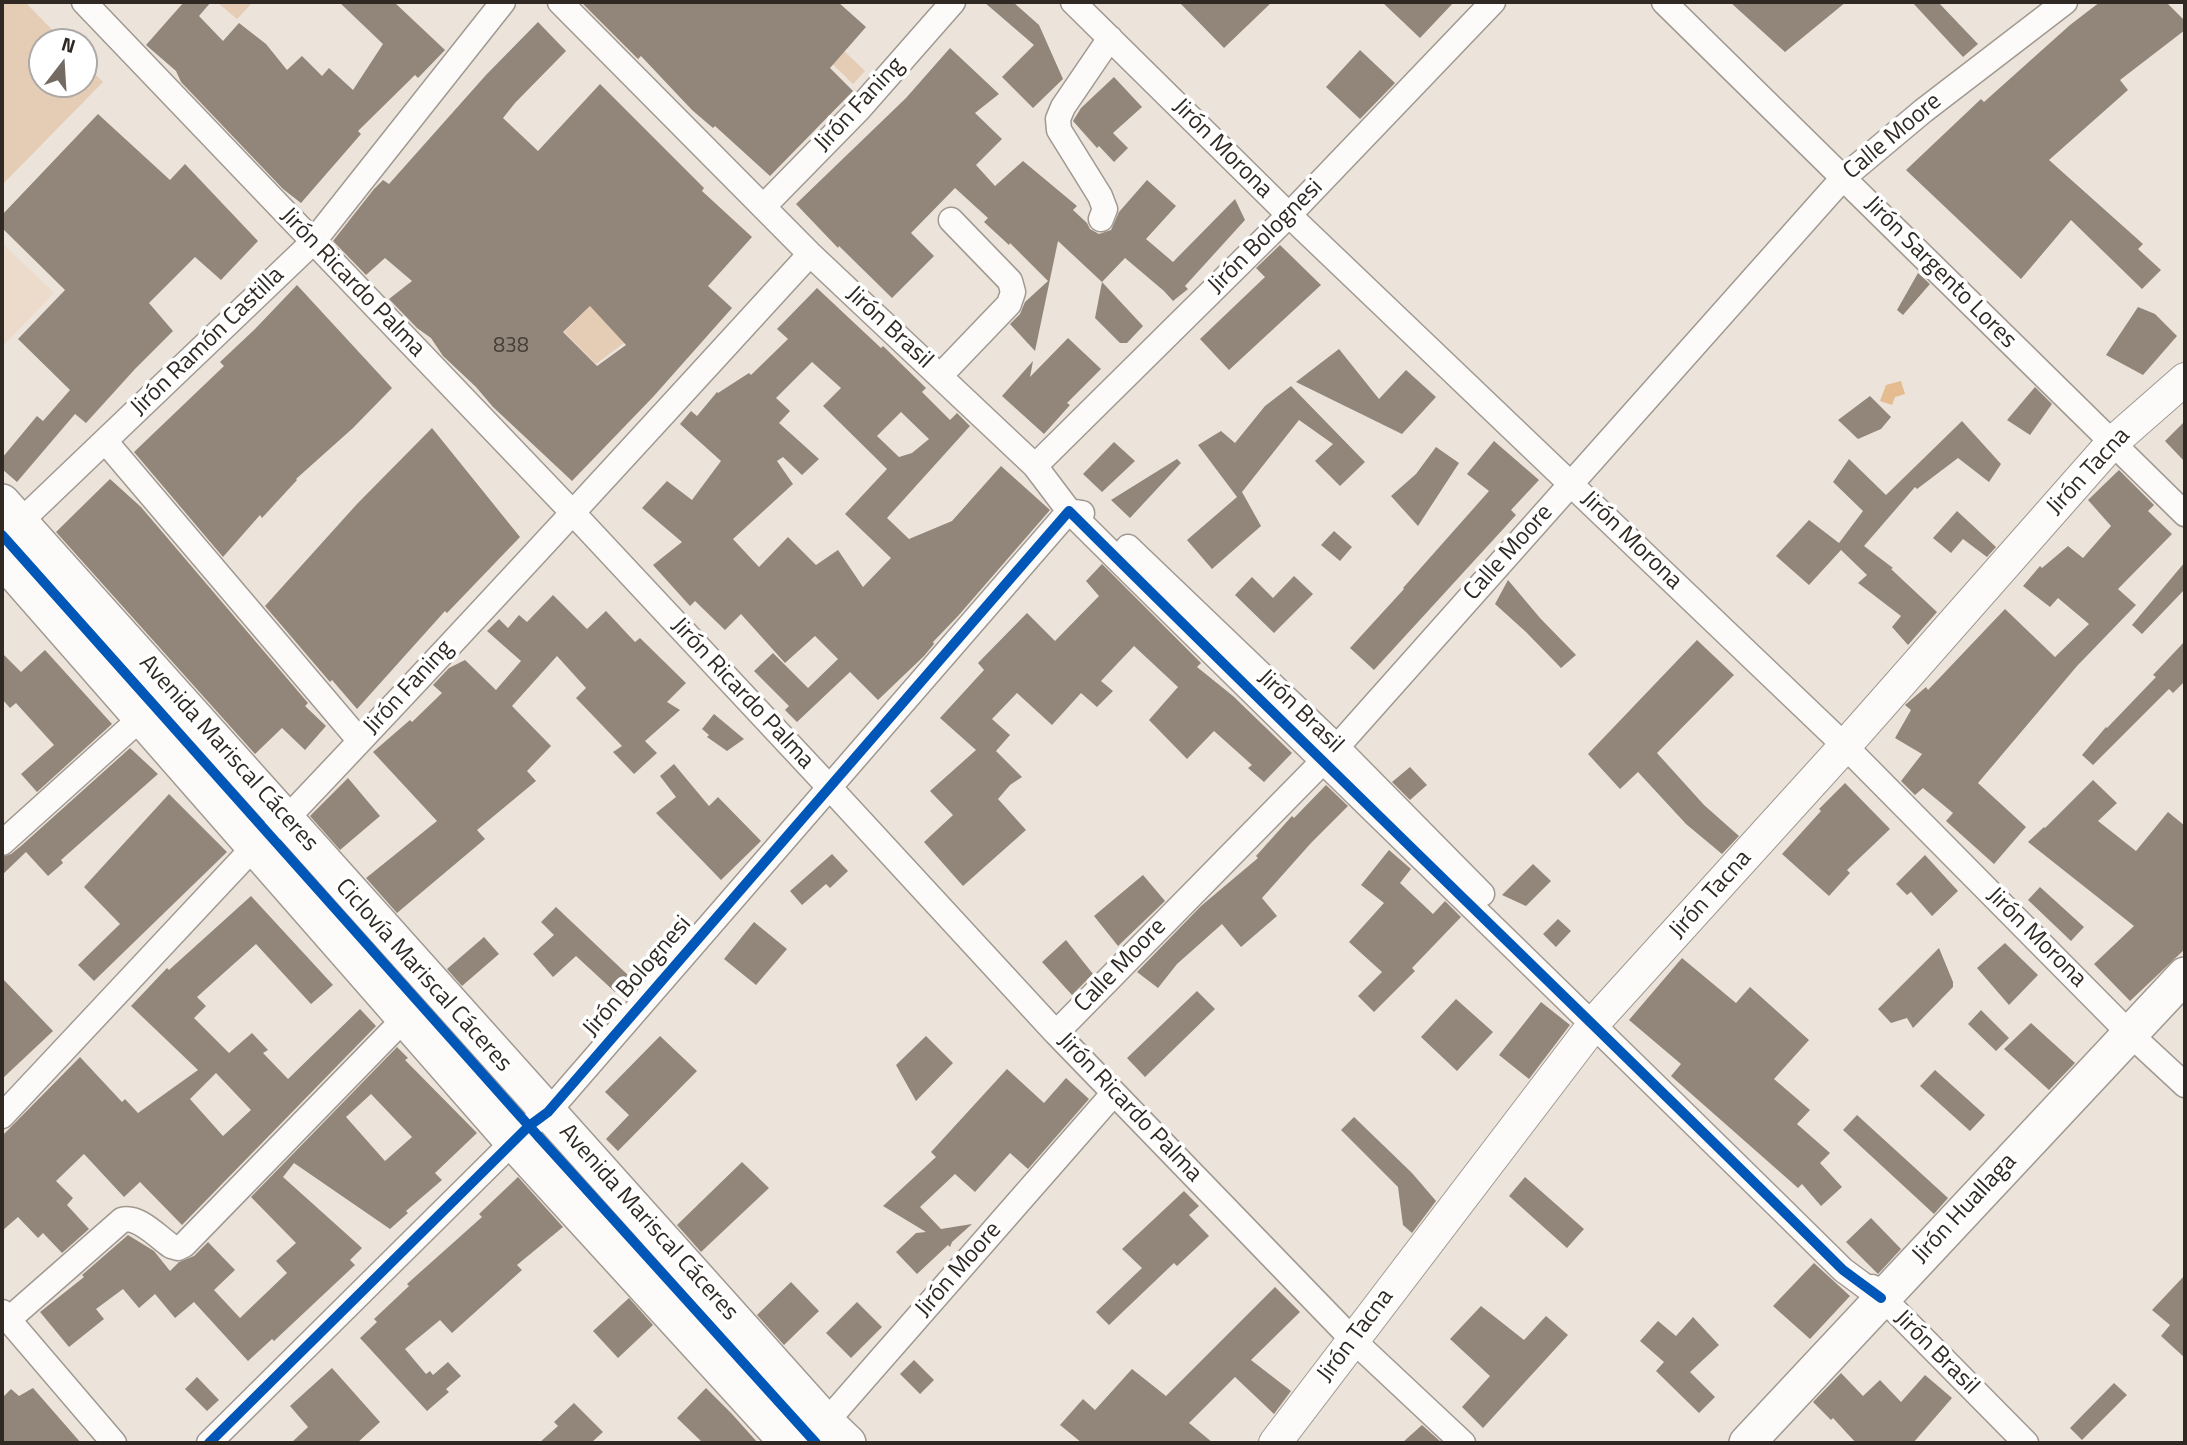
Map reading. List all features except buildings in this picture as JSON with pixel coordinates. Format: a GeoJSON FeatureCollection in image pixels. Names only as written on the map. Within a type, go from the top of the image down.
{"type":"FeatureCollection","features":[{"type":"Feature","properties":{"kind":"main road","name":"Avenida Mariscal Cáceres"},"geometry":{"type":"LineString","coordinates":[[8,520],[286,819],[548,1112],[825,1436]]}},
{"type":"Feature","properties":{"kind":"main road","name":"Avenida Mariscal Cáceres"},"geometry":{"type":"LineString","coordinates":[[2,559],[513,1142],[788,1443]]}},
{"type":"Feature","properties":{"kind":"main road","name":"Jirón Huallaga"},"geometry":{"type":"LineString","coordinates":[[1747,1443],[2185,975]]}},
{"type":"Feature","properties":{"kind":"street","name":"Jirón Ricardo Palma"},"geometry":{"type":"LineString","coordinates":[[83,2],[573,513],[1114,1093],[1353,1340],[1463,1443]]}},
{"type":"Feature","properties":{"kind":"street","name":"Jirón Ramón Castilla"},"geometry":{"type":"LineString","coordinates":[[8,520],[104,441],[313,242],[503,2]]}},
{"type":"Feature","properties":{"kind":"street","name":"Jirón Brasil"},"geometry":{"type":"LineString","coordinates":[[560,2],[810,254],[1035,466],[1069,512],[1329,754],[1598,1019],[1843,1270],[1881,1298],[2026,1443]]}},
{"type":"Feature","properties":{"kind":"street","name":"Jirón Faning"},"geometry":{"type":"LineString","coordinates":[[764,206],[859,110],[953,2]]}},
{"type":"Feature","properties":{"kind":"street","name":"Jirón Morona"},"geometry":{"type":"LineString","coordinates":[[1073,2],[1289,215],[1845,746],[2130,1034],[2185,1085]]}},
{"type":"Feature","properties":{"kind":"street","name":"Jirón Bolognesi"},"geometry":{"type":"LineString","coordinates":[[1035,466],[1289,215],[1493,2]]}},
{"type":"Feature","properties":{"kind":"street","name":"Jirón Sargento Lores"},"geometry":{"type":"LineString","coordinates":[[1664,2],[2185,514]]}},
{"type":"Feature","properties":{"kind":"street","name":"Calle Moore"},"geometry":{"type":"LineString","coordinates":[[1056,1032],[1329,754],[1843,178],[1923,111],[2065,2]]}},
{"type":"Feature","properties":{"kind":"street"},"geometry":{"type":"LineString","coordinates":[[1101,219],[1105,209],[1100,197],[1059,130],[1059,119],[1069,97],[1110,38]]}},
{"type":"Feature","properties":{"kind":"street"},"geometry":{"type":"LineString","coordinates":[[940,376],[1009,304],[1013,292],[1010,281],[951,220]]}},
{"type":"Feature","properties":{"kind":"street","name":"Jirón Faning"},"geometry":{"type":"LineString","coordinates":[[2,1116],[254,847],[286,819],[360,741],[810,254]]}},
{"type":"Feature","properties":{"kind":"street","name":"Jirón Tacna"},"geometry":{"type":"LineString","coordinates":[[1275,1443],[1598,1019],[1845,746],[2112,443],[2185,379]]}},
{"type":"Feature","properties":{"kind":"street"},"geometry":{"type":"LineString","coordinates":[[104,441],[360,741]]}},
{"type":"Feature","properties":{"kind":"street","name":"Jirón Bolognesi"},"geometry":{"type":"LineString","coordinates":[[209,1443],[529,1126],[548,1112],[1069,512]]}},
{"type":"Feature","properties":{"kind":"street"},"geometry":{"type":"LineString","coordinates":[[2,843],[141,718]]}},
{"type":"Feature","properties":{"kind":"street"},"geometry":{"type":"LineString","coordinates":[[114,1443],[5,1316],[122,1220],[128,1218],[137,1221],[171,1246],[178,1248],[184,1245],[405,1018]]}},
{"type":"Feature","properties":{"kind":"street","name":"Jirón Moore"},"geometry":{"type":"LineString","coordinates":[[825,1436],[1114,1093]]}},
{"type":"Feature","properties":{"kind":"shaded area"},"geometry":{"type":"Polygon","coordinates":[[[2,2],[25,2],[50,28],[28,28],[28,98],[87,98],[2,185],[2,2]]]}},
{"type":"Feature","properties":{"kind":"shaded area"},"geometry":{"type":"Polygon","coordinates":[[[217,2],[253,2],[237,19],[217,2]]]}},
{"type":"Feature","properties":{"kind":"shaded area"},"geometry":{"type":"Polygon","coordinates":[[[769,2],[793,2],[865,71],[853,84],[769,2]]]}},
{"type":"Feature","properties":{"kind":"shaded area"},"geometry":{"type":"Polygon","coordinates":[[[2,243],[54,293],[2,347],[2,243]]]}},
{"type":"Feature","properties":{"kind":"shaded area"},"geometry":{"type":"Polygon","coordinates":[[[605,291],[624,343],[596,364],[564,332],[605,291]]]}},
{"type":"Feature","properties":{"kind":"shaded area"},"geometry":{"type":"Polygon","coordinates":[[[1901,381],[1905,394],[1895,397],[1892,405],[1880,401],[1886,385],[1901,381]]]}},
{"type":"Feature","properties":{"kind":"cycle path"},"geometry":{"type":"LineString","coordinates":[[209,1443],[529,1126],[548,1112],[1069,511],[1843,1270],[1881,1298]]}},
{"type":"Feature","properties":{"kind":"cycle path","name":"Ciclovía Mariscal Cáceres"},"geometry":{"type":"LineString","coordinates":[[2,535],[816,1443]]}}]}
